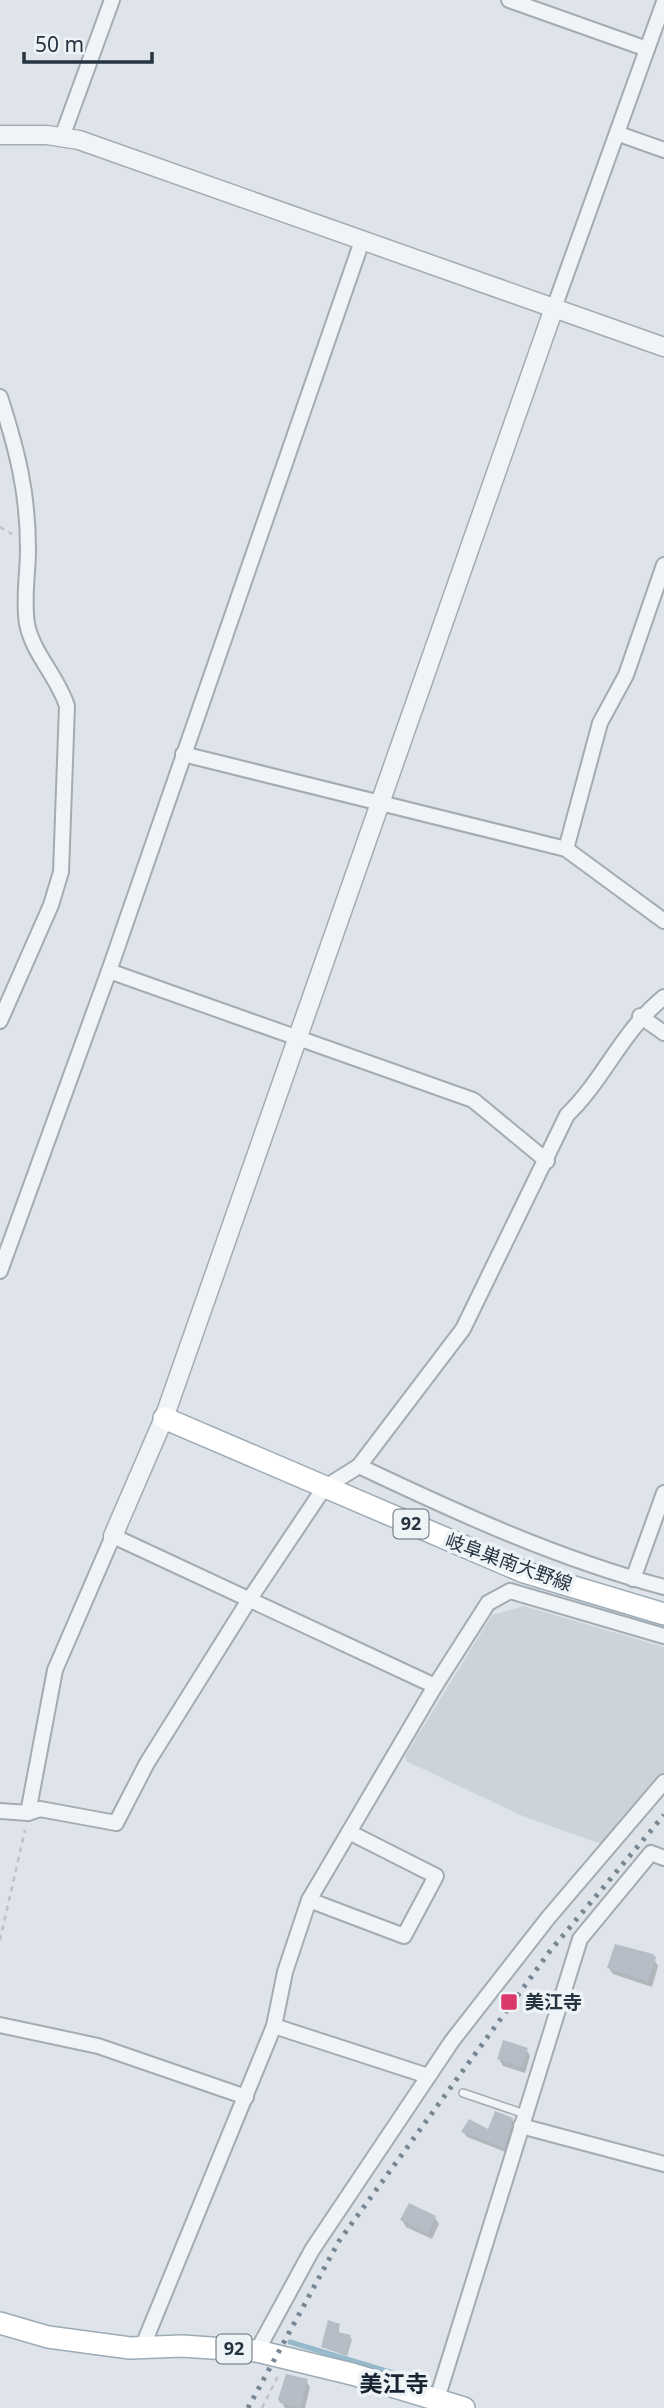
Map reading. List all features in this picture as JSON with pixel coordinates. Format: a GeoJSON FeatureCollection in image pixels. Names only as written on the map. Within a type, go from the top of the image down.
{"type":"FeatureCollection","features":[{"type":"Feature","properties":{"kind":"main road","name":"岐阜巣南大野線"},"geometry":{"type":"LineString","coordinates":[[164,1418],[524,1572],[664,1614]]}},
{"type":"Feature","properties":{"kind":"main road","name":"92"},"geometry":{"type":"LineString","coordinates":[[0,2323],[48,2337],[142,2348],[182,2346],[257,2351],[352,2374],[464,2408]]}},
{"type":"Feature","properties":{"kind":"street"},"geometry":{"type":"LineString","coordinates":[[62,137],[113,0]]}},
{"type":"Feature","properties":{"kind":"street"},"geometry":{"type":"LineString","coordinates":[[509,0],[648,49]]}},
{"type":"Feature","properties":{"kind":"street"},"geometry":{"type":"LineString","coordinates":[[28,1813],[54,1670],[164,1418],[664,2]]}},
{"type":"Feature","properties":{"kind":"street"},"geometry":{"type":"LineString","coordinates":[[619,134],[664,150]]}},
{"type":"Feature","properties":{"kind":"street"},"geometry":{"type":"LineString","coordinates":[[0,135],[62,137],[664,347]]}},
{"type":"Feature","properties":{"kind":"street"},"geometry":{"type":"LineString","coordinates":[[0,1271],[109,971],[362,240]]}},
{"type":"Feature","properties":{"kind":"street"},"geometry":{"type":"LineString","coordinates":[[0,397],[23,475],[28,551],[25,590],[28,626],[41,656],[61,688],[67,706],[61,872],[51,905],[0,1021]]}},
{"type":"Feature","properties":{"kind":"street"},"geometry":{"type":"LineString","coordinates":[[566,849],[600,723],[626,675],[664,565]]}},
{"type":"Feature","properties":{"kind":"street"},"geometry":{"type":"LineString","coordinates":[[183,754],[566,849],[664,920]]}},
{"type":"Feature","properties":{"kind":"street"},"geometry":{"type":"LineString","coordinates":[[109,971],[473,1100],[547,1161]]}},
{"type":"Feature","properties":{"kind":"street"},"geometry":{"type":"LineString","coordinates":[[0,1811],[28,1813],[40,1809],[116,1823],[146,1763],[249,1600],[324,1488],[359,1466],[463,1329],[568,1115],[588,1095],[640,1016],[664,997]]}},
{"type":"Feature","properties":{"kind":"street"},"geometry":{"type":"LineString","coordinates":[[640,1016],[664,1033]]}},
{"type":"Feature","properties":{"kind":"street"},"geometry":{"type":"LineString","coordinates":[[359,1466],[455,1511],[633,1579],[664,1587]]}},
{"type":"Feature","properties":{"kind":"street"},"geometry":{"type":"LineString","coordinates":[[633,1579],[664,1493]]}},
{"type":"Feature","properties":{"kind":"street"},"geometry":{"type":"LineString","coordinates":[[113,1536],[435,1686]]}},
{"type":"Feature","properties":{"kind":"street"},"geometry":{"type":"LineString","coordinates":[[142,2348],[274,2026],[285,1972],[309,1900],[435,1686],[488,1603],[510,1591],[664,1636]]}},
{"type":"Feature","properties":{"kind":"street"},"geometry":{"type":"LineString","coordinates":[[257,2351],[312,2250],[428,2076],[548,1918],[664,1782]]}},
{"type":"Feature","properties":{"kind":"street"},"geometry":{"type":"LineString","coordinates":[[309,1900],[404,1936],[436,1876],[349,1832]]}},
{"type":"Feature","properties":{"kind":"street"},"geometry":{"type":"LineString","coordinates":[[437,2399],[580,1939],[651,1853],[664,1858]]}},
{"type":"Feature","properties":{"kind":"street"},"geometry":{"type":"LineString","coordinates":[[0,2025],[98,2046],[246,2097]]}},
{"type":"Feature","properties":{"kind":"street"},"geometry":{"type":"LineString","coordinates":[[274,2026],[428,2076]]}},
{"type":"Feature","properties":{"kind":"street"},"geometry":{"type":"LineString","coordinates":[[523,2120],[664,2164]]}},
{"type":"Feature","properties":{"kind":"lane"},"geometry":{"type":"LineString","coordinates":[[463,2093],[523,2120]]}},
{"type":"Feature","properties":{"kind":"path"},"geometry":{"type":"LineString","coordinates":[[0,1940],[28,1813]]}},
{"type":"Feature","properties":{"kind":"path"},"geometry":{"type":"LineString","coordinates":[[262,2408],[286,2359]]}},
{"type":"Feature","properties":{"kind":"shaded area"},"geometry":{"type":"Polygon","coordinates":[[[524,1606],[664,1647],[664,1773],[601,1844],[525,1817],[406,1761],[405,1756],[492,1615],[524,1606]]]}},
{"type":"Feature","properties":{"kind":"building"},"geometry":{"type":"Polygon","coordinates":[[[615,1944],[653,1954],[656,1958],[648,1981],[607,1968],[615,1944]]]}},
{"type":"Feature","properties":{"kind":"building"},"geometry":{"type":"Polygon","coordinates":[[[503,2040],[528,2048],[522,2067],[497,2059],[503,2040]]]}},
{"type":"Feature","properties":{"kind":"building"},"geometry":{"type":"Polygon","coordinates":[[[495,2111],[513,2118],[505,2148],[461,2132],[469,2119],[488,2129],[495,2111]]]}},
{"type":"Feature","properties":{"kind":"building"},"geometry":{"type":"Polygon","coordinates":[[[409,2203],[436,2216],[428,2234],[400,2220],[409,2203]]]}},
{"type":"Feature","properties":{"kind":"building"},"geometry":{"type":"Polygon","coordinates":[[[328,2320],[340,2324],[338,2332],[351,2335],[346,2354],[321,2347],[328,2320]]]}},
{"type":"Feature","properties":{"kind":"building"},"geometry":{"type":"Polygon","coordinates":[[[286,2374],[308,2379],[300,2408],[280,2403],[278,2399],[286,2374]]]}},
{"type":"Feature","properties":{"kind":"waterway"},"geometry":{"type":"LineString","coordinates":[[290,2342],[420,2381]]}},
{"type":"Feature","properties":{"kind":"railway"},"geometry":{"type":"LineString","coordinates":[[248,2408],[339,2241],[550,1951],[664,1815]]}},
{"type":"Feature","properties":{"kind":"place","name":"美江寺"},"geometry":{"type":"Point","coordinates":[509,2002]}},
{"type":"Feature","properties":{"kind":"district","name":"美江寺"},"geometry":{"type":"Point","coordinates":[394,2384]}}]}
